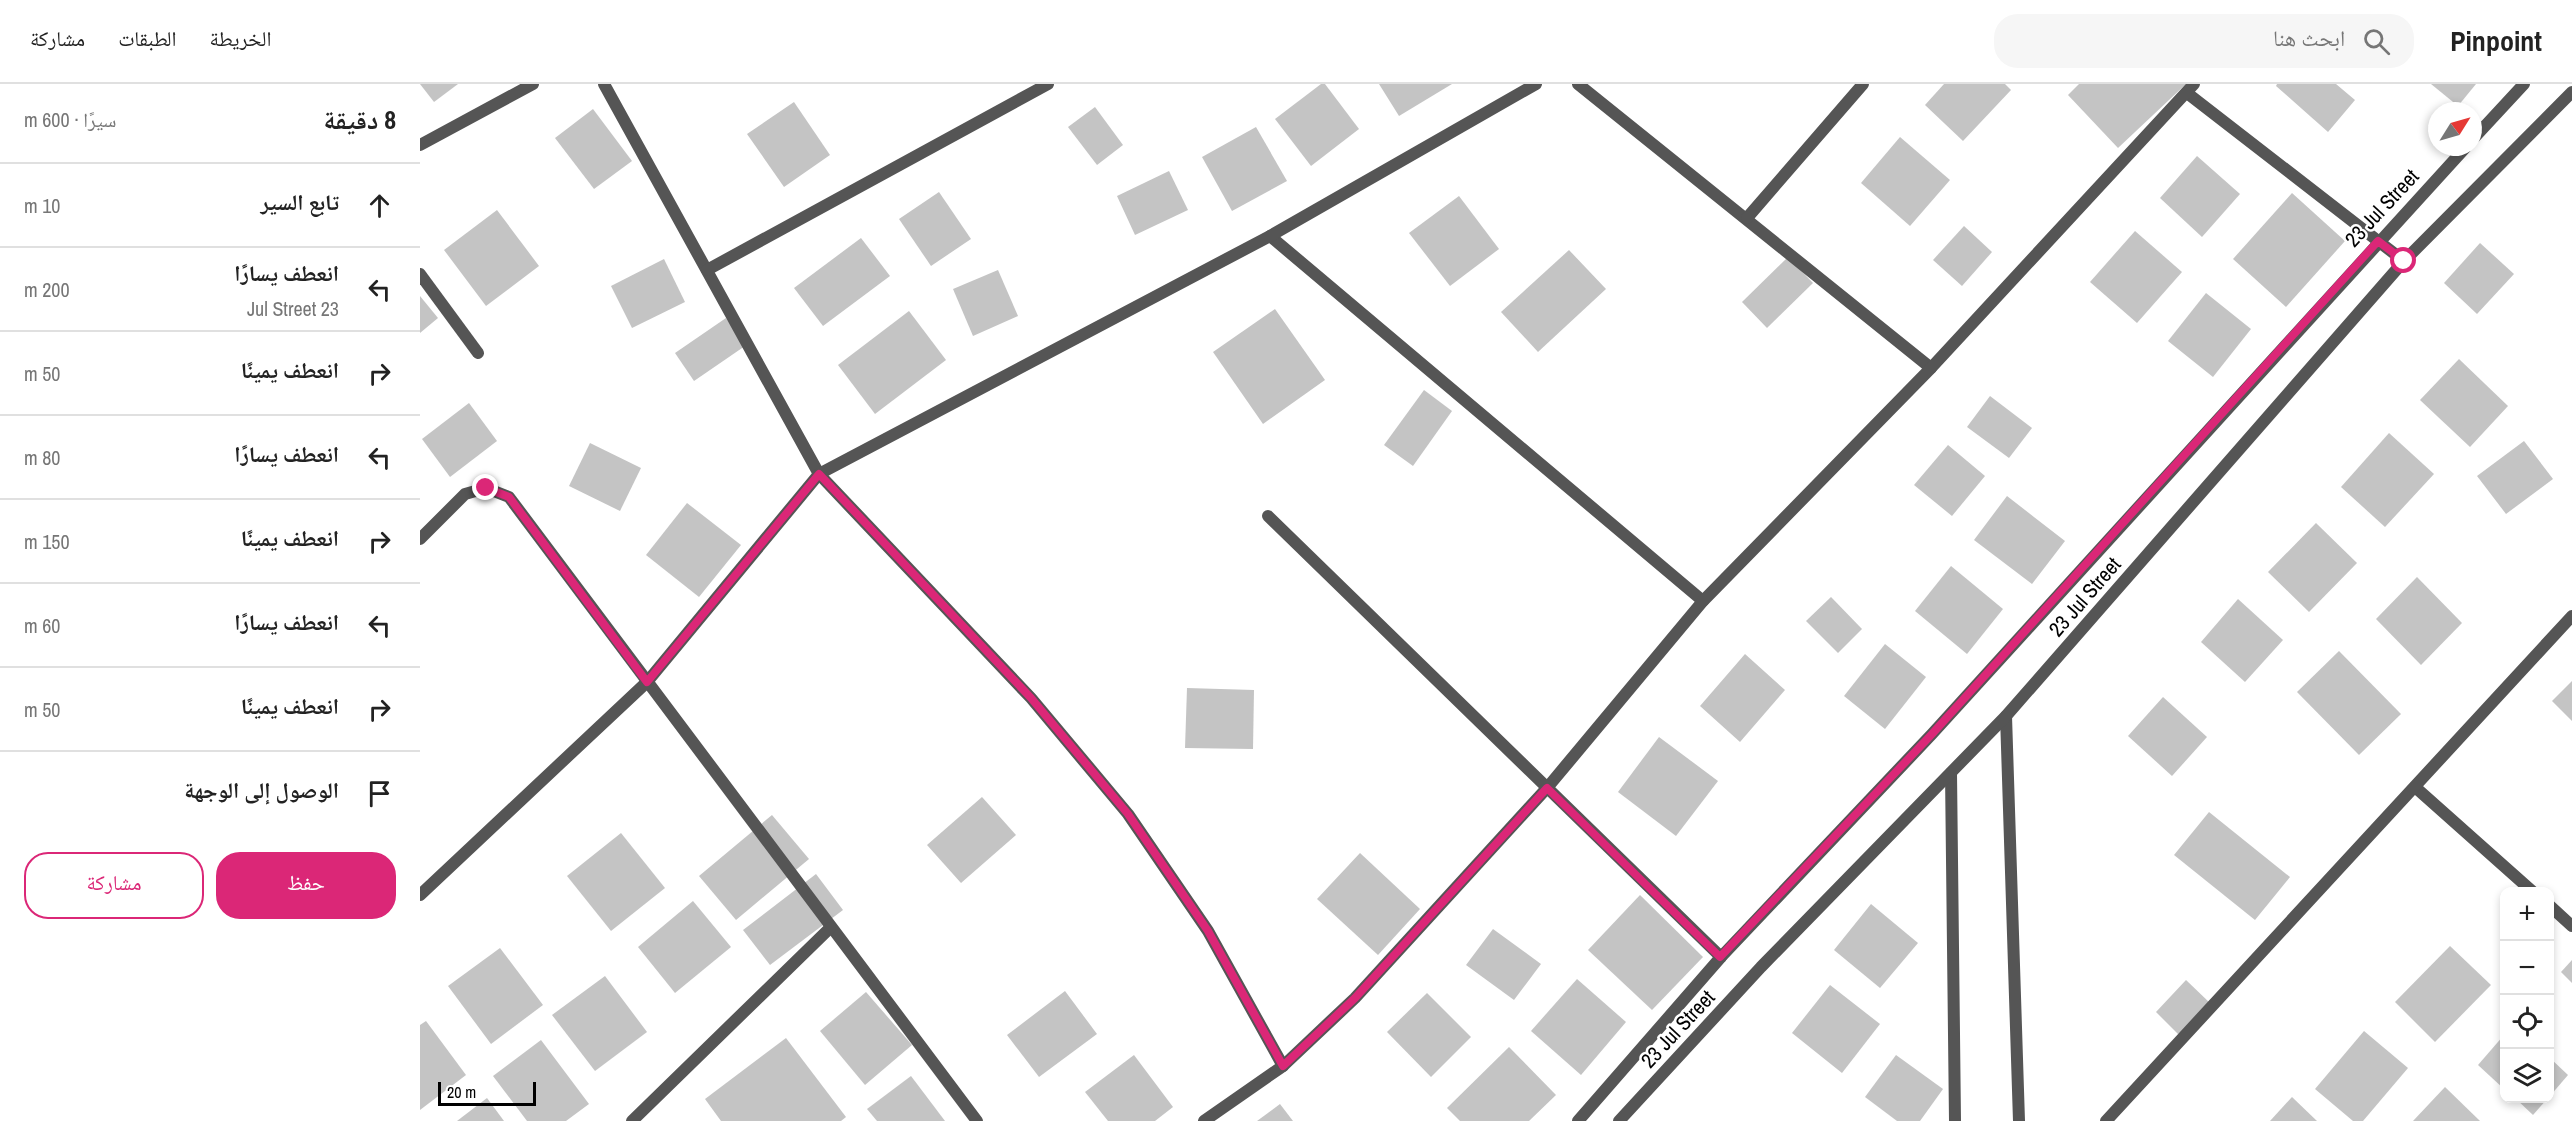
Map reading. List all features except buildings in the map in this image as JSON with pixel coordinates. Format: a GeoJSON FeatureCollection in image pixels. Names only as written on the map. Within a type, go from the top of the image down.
{"type":"FeatureCollection","features":[{"type":"Feature","properties":{"kind":"street"},"geometry":{"type":"LineString","coordinates":[[420,145],[533,84]]}},
{"type":"Feature","properties":{"kind":"street"},"geometry":{"type":"LineString","coordinates":[[604,84],[819,474],[1031,698],[1128,814],[1208,931],[1283,1066]]}},
{"type":"Feature","properties":{"kind":"street"},"geometry":{"type":"LineString","coordinates":[[707,270],[1048,84]]}},
{"type":"Feature","properties":{"kind":"street"},"geometry":{"type":"LineString","coordinates":[[420,895],[647,682],[819,474],[1270,236],[1536,84]]}},
{"type":"Feature","properties":{"kind":"street"},"geometry":{"type":"LineString","coordinates":[[1578,84],[1931,368]]}},
{"type":"Feature","properties":{"kind":"street"},"geometry":{"type":"LineString","coordinates":[[1747,218],[1863,84]]}},
{"type":"Feature","properties":{"kind":"street"},"geometry":{"type":"LineString","coordinates":[[2482,129],[2524,84]]}},
{"type":"Feature","properties":{"kind":"street"},"geometry":{"type":"LineString","coordinates":[[1204,1121],[1283,1066],[1355,998],[1547,788],[1703,601],[1931,368],[2191,89],[2404,261]]}},
{"type":"Feature","properties":{"kind":"street","name":"23 Jul Street"},"geometry":{"type":"LineString","coordinates":[[1619,1121],[1761,967],[2006,716],[2404,261],[2572,92]]}},
{"type":"Feature","properties":{"kind":"street","name":"23 Jul Street"},"geometry":{"type":"LineString","coordinates":[[1578,1121],[1720,957],[1932,734],[2458,156]]}},
{"type":"Feature","properties":{"kind":"street"},"geometry":{"type":"LineString","coordinates":[[1270,236],[1703,601]]}},
{"type":"Feature","properties":{"kind":"street"},"geometry":{"type":"LineString","coordinates":[[420,274],[478,352]]}},
{"type":"Feature","properties":{"kind":"street"},"geometry":{"type":"LineString","coordinates":[[420,539],[465,494],[486,488],[509,497],[830,928],[977,1121]]}},
{"type":"Feature","properties":{"kind":"street"},"geometry":{"type":"LineString","coordinates":[[1268,516],[1720,957]]}},
{"type":"Feature","properties":{"kind":"street"},"geometry":{"type":"LineString","coordinates":[[2106,1121],[2572,616]]}},
{"type":"Feature","properties":{"kind":"street"},"geometry":{"type":"LineString","coordinates":[[2006,716],[2019,1121]]}},
{"type":"Feature","properties":{"kind":"street"},"geometry":{"type":"LineString","coordinates":[[1945,1121],[1955,1116],[1951,773]]}},
{"type":"Feature","properties":{"kind":"street"},"geometry":{"type":"LineString","coordinates":[[2415,787],[2528,887]]}},
{"type":"Feature","properties":{"kind":"street"},"geometry":{"type":"LineString","coordinates":[[2554,910],[2572,926]]}},
{"type":"Feature","properties":{"kind":"street"},"geometry":{"type":"LineString","coordinates":[[639,1119],[830,928]]}},
{"type":"Feature","properties":{"kind":"route"},"geometry":{"type":"LineString","coordinates":[[486,488],[509,497],[647,682],[819,474],[1031,698],[1128,814],[1208,931],[1283,1066],[1355,998],[1547,788],[1720,957],[1932,734],[2378,241],[2404,261]]}}]}
